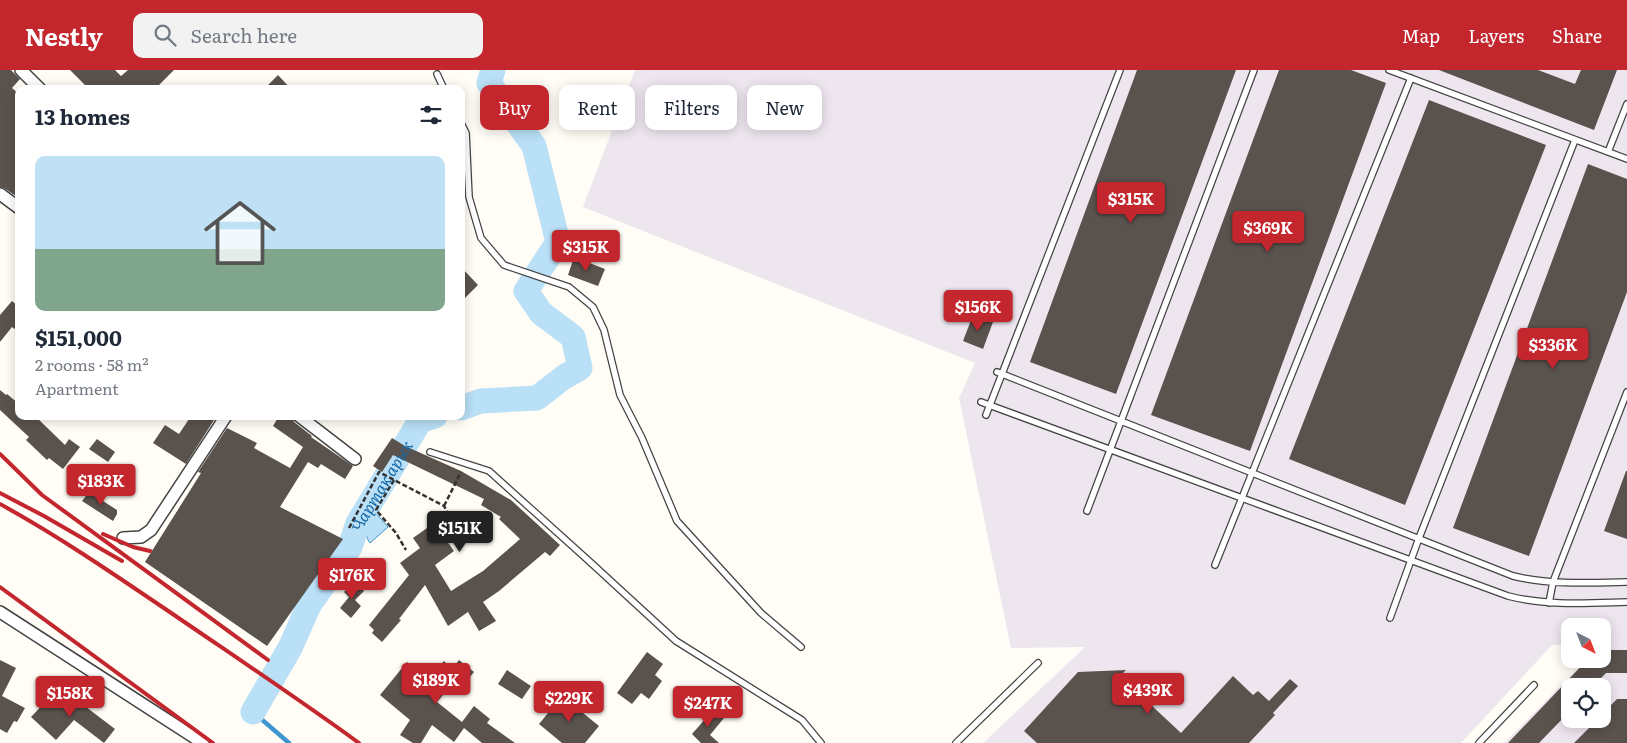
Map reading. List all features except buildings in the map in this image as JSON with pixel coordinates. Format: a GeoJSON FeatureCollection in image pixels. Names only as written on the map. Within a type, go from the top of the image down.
{"type":"FeatureCollection","features":[{"type":"Feature","properties":{"kind":"street"},"geometry":{"type":"LineString","coordinates":[[21,70],[36,85]]}},
{"type":"Feature","properties":{"kind":"street"},"geometry":{"type":"LineString","coordinates":[[0,194],[15,205]]}},
{"type":"Feature","properties":{"kind":"street"},"geometry":{"type":"LineString","coordinates":[[122,538],[141,537],[151,530],[223,420]]}},
{"type":"Feature","properties":{"kind":"street"},"geometry":{"type":"LineString","coordinates":[[304,420],[355,459]]}},
{"type":"Feature","properties":{"kind":"street"},"geometry":{"type":"LineString","coordinates":[[0,612],[202,743]]}},
{"type":"Feature","properties":{"kind":"lane"},"geometry":{"type":"LineString","coordinates":[[986,414],[1000,373],[1120,70]]}},
{"type":"Feature","properties":{"kind":"lane"},"geometry":{"type":"LineString","coordinates":[[1087,511],[1254,70]]}},
{"type":"Feature","properties":{"kind":"lane"},"geometry":{"type":"LineString","coordinates":[[1389,70],[1627,159]]}},
{"type":"Feature","properties":{"kind":"lane"},"geometry":{"type":"LineString","coordinates":[[437,74],[442,85]]}},
{"type":"Feature","properties":{"kind":"lane"},"geometry":{"type":"LineString","coordinates":[[1215,565],[1410,78]]}},
{"type":"Feature","properties":{"kind":"lane"},"geometry":{"type":"LineString","coordinates":[[1608,152],[1627,104]]}},
{"type":"Feature","properties":{"kind":"lane"},"geometry":{"type":"LineString","coordinates":[[465,131],[469,197],[481,238],[504,265],[569,287],[592,307],[604,330],[620,395],[642,438],[677,521],[761,613],[801,647]]}},
{"type":"Feature","properties":{"kind":"lane"},"geometry":{"type":"LineString","coordinates":[[1390,618],[1575,140]]}},
{"type":"Feature","properties":{"kind":"lane"},"geometry":{"type":"LineString","coordinates":[[1000,373],[1513,576],[1554,582],[1627,582]]}},
{"type":"Feature","properties":{"kind":"lane"},"geometry":{"type":"LineString","coordinates":[[1548,603],[1554,582],[1627,392]]}},
{"type":"Feature","properties":{"kind":"lane"},"geometry":{"type":"LineString","coordinates":[[981,402],[1508,596],[1548,603],[1627,602]]}},
{"type":"Feature","properties":{"kind":"lane"},"geometry":{"type":"LineString","coordinates":[[430,452],[489,471],[676,641],[802,720],[821,743]]}},
{"type":"Feature","properties":{"kind":"lane"},"geometry":{"type":"LineString","coordinates":[[956,743],[1038,663]]}},
{"type":"Feature","properties":{"kind":"lane"},"geometry":{"type":"LineString","coordinates":[[1479,743],[1534,686]]}},
{"type":"Feature","properties":{"kind":"path"},"geometry":{"type":"LineString","coordinates":[[444,506],[461,471]]}},
{"type":"Feature","properties":{"kind":"path"},"geometry":{"type":"LineString","coordinates":[[349,528],[379,472],[444,506],[462,536]]}},
{"type":"Feature","properties":{"kind":"path"},"geometry":{"type":"LineString","coordinates":[[394,480],[376,510],[396,533],[406,550]]}},
{"type":"Feature","properties":{"kind":"shaded area"},"geometry":{"type":"Polygon","coordinates":[[[635,70],[1627,70],[1627,743],[1504,743],[1561,685],[1561,728],[1611,728],[1611,678],[1568,678],[1578,668],[1611,668],[1611,618],[1561,618],[1561,644],[1552,645],[1461,743],[983,743],[1085,647],[1011,648],[959,398],[975,363],[583,207],[612,130],[635,130],[635,85],[629,85],[635,70]]]}},
{"type":"Feature","properties":{"kind":"water"},"geometry":{"type":"Polygon","coordinates":[[[375,512],[388,527],[370,543],[366,531],[368,523],[375,512]]]}},
{"type":"Feature","properties":{"kind":"waterway","name":"Чартак арык"},"geometry":{"type":"LineString","coordinates":[[465,407],[481,401],[537,398],[564,377],[580,368],[573,337],[541,313],[526,291],[558,242],[534,146],[489,83],[493,70]]}},
{"type":"Feature","properties":{"kind":"waterway","name":"Чартак арык"},"geometry":{"type":"LineString","coordinates":[[253,712],[290,648],[309,605],[350,547],[358,523],[420,421],[423,420]]}},
{"type":"Feature","properties":{"kind":"waterway"},"geometry":{"type":"LineString","coordinates":[[247,719],[253,712],[289,743]]}},
{"type":"Feature","properties":{"kind":"railway"},"geometry":{"type":"LineString","coordinates":[[0,454],[42,495],[268,660]]}},
{"type":"Feature","properties":{"kind":"railway"},"geometry":{"type":"LineString","coordinates":[[0,493],[122,561]]}},
{"type":"Feature","properties":{"kind":"railway"},"geometry":{"type":"LineString","coordinates":[[0,504],[113,574],[270,680],[359,743]]}},
{"type":"Feature","properties":{"kind":"railway"},"geometry":{"type":"LineString","coordinates":[[103,534],[133,547],[150,551]]}},
{"type":"Feature","properties":{"kind":"railway"},"geometry":{"type":"LineString","coordinates":[[0,587],[213,743]]}}]}
